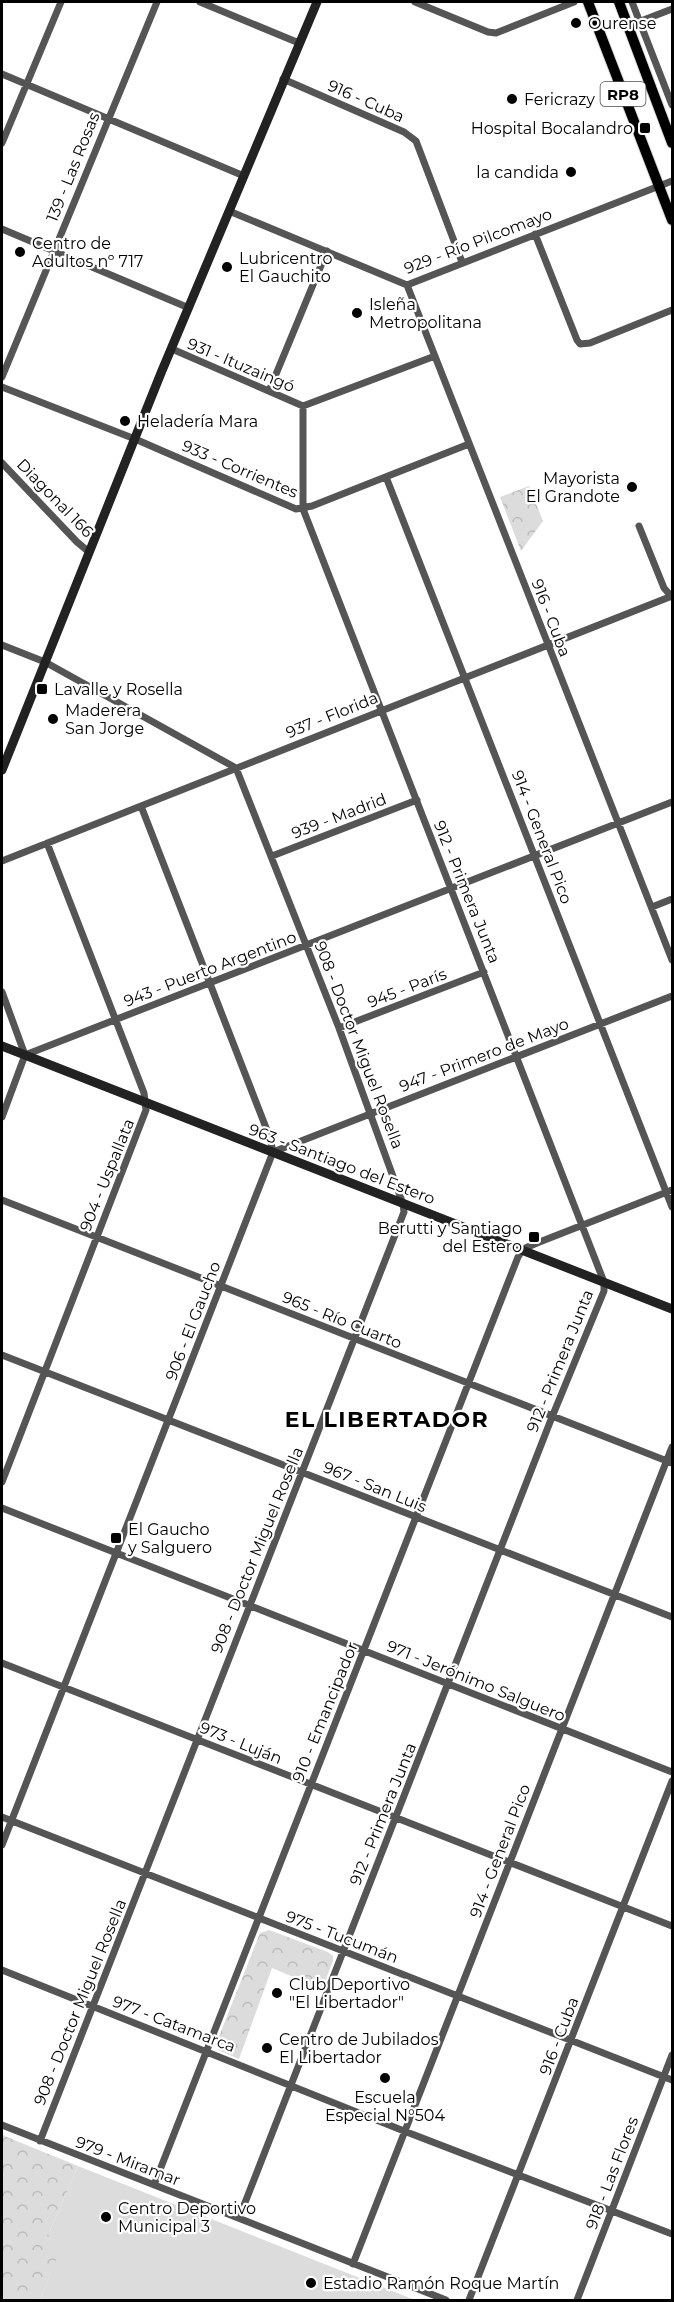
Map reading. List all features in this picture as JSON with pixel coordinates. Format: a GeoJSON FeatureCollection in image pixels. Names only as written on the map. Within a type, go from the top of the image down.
{"type":"FeatureCollection","features":[{"type":"Feature","properties":{"kind":"main road","name":"RP8"},"geometry":{"type":"LineString","coordinates":[[588,2],[672,220]]}},
{"type":"Feature","properties":{"kind":"main road","name":"RP8"},"geometry":{"type":"LineString","coordinates":[[619,2],[672,142]]}},
{"type":"Feature","properties":{"kind":"street"},"geometry":{"type":"LineString","coordinates":[[2,142],[62,2]]}},
{"type":"Feature","properties":{"kind":"street","name":"139 - Las Rosas"},"geometry":{"type":"LineString","coordinates":[[2,376],[157,2]]}},
{"type":"Feature","properties":{"kind":"street"},"geometry":{"type":"LineString","coordinates":[[200,2],[299,43]]}},
{"type":"Feature","properties":{"kind":"street"},"geometry":{"type":"LineString","coordinates":[[2,770],[135,439],[317,2]]}},
{"type":"Feature","properties":{"kind":"street"},"geometry":{"type":"LineString","coordinates":[[415,2],[488,32],[496,33],[574,2]]}},
{"type":"Feature","properties":{"kind":"street"},"geometry":{"type":"LineString","coordinates":[[632,2],[672,105]]}},
{"type":"Feature","properties":{"kind":"street"},"geometry":{"type":"LineString","coordinates":[[628,26],[672,9]]}},
{"type":"Feature","properties":{"kind":"street"},"geometry":{"type":"LineString","coordinates":[[2,74],[244,176]]}},
{"type":"Feature","properties":{"kind":"street","name":"916 - Cuba"},"geometry":{"type":"LineString","coordinates":[[283,79],[404,132],[416,141],[462,262]]}},
{"type":"Feature","properties":{"kind":"street","name":"929 - Río Pilcomayo"},"geometry":{"type":"LineString","coordinates":[[229,211],[407,285],[672,181]]}},
{"type":"Feature","properties":{"kind":"street"},"geometry":{"type":"LineString","coordinates":[[2,229],[189,308]]}},
{"type":"Feature","properties":{"kind":"street"},"geometry":{"type":"LineString","coordinates":[[535,234],[580,344],[590,343],[672,310]]}},
{"type":"Feature","properties":{"kind":"street"},"geometry":{"type":"LineString","coordinates":[[269,391],[327,251]]}},
{"type":"Feature","properties":{"kind":"street","name":"916 - Cuba"},"geometry":{"type":"LineString","coordinates":[[407,285],[672,960]]}},
{"type":"Feature","properties":{"kind":"street","name":"931 - Ituzaingó"},"geometry":{"type":"LineString","coordinates":[[172,349],[303,406],[435,356]]}},
{"type":"Feature","properties":{"kind":"street","name":"933 - Corrientes"},"geometry":{"type":"LineString","coordinates":[[2,387],[135,439],[299,509],[469,444]]}},
{"type":"Feature","properties":{"kind":"street","name":"912 - Primera Junta"},"geometry":{"type":"LineString","coordinates":[[239,2218],[552,1417],[604,1291],[604,1282],[518,1056],[299,509],[303,406]]}},
{"type":"Feature","properties":{"kind":"street","name":"Diagonal 166"},"geometry":{"type":"LineString","coordinates":[[2,463],[76,542],[89,552]]}},
{"type":"Feature","properties":{"kind":"street","name":"914 - General Pico"},"geometry":{"type":"LineString","coordinates":[[386,477],[600,1024],[669,1191],[672,1207]]}},
{"type":"Feature","properties":{"kind":"street"},"geometry":{"type":"LineString","coordinates":[[639,526],[664,588],[672,596]]}},
{"type":"Feature","properties":{"kind":"street","name":"937 - Florida"},"geometry":{"type":"LineString","coordinates":[[2,861],[672,596]]}},
{"type":"Feature","properties":{"kind":"street"},"geometry":{"type":"LineString","coordinates":[[2,645],[45,662],[236,768]]}},
{"type":"Feature","properties":{"kind":"street","name":"908 - Doctor Miguel Rosella"},"geometry":{"type":"LineString","coordinates":[[40,2140],[404,1212],[404,1204],[372,1113],[236,768]]}},
{"type":"Feature","properties":{"kind":"street","name":"939 - Madrid"},"geometry":{"type":"LineString","coordinates":[[272,856],[417,800]]}},
{"type":"Feature","properties":{"kind":"street","name":"943 - Puerto Argentino"},"geometry":{"type":"LineString","coordinates":[[25,1055],[672,802]]}},
{"type":"Feature","properties":{"kind":"street"},"geometry":{"type":"LineString","coordinates":[[141,806],[211,983],[270,1138],[273,1152]]}},
{"type":"Feature","properties":{"kind":"street","name":"904 - Uspallata"},"geometry":{"type":"LineString","coordinates":[[2,1482],[145,1115],[147,1103],[47,843]]}},
{"type":"Feature","properties":{"kind":"street"},"geometry":{"type":"LineString","coordinates":[[652,907],[672,899]]}},
{"type":"Feature","properties":{"kind":"street","name":"945 - París"},"geometry":{"type":"LineString","coordinates":[[339,1028],[484,972]]}},
{"type":"Feature","properties":{"kind":"street"},"geometry":{"type":"LineString","coordinates":[[2,992],[25,1055],[2,1117]]}},
{"type":"Feature","properties":{"kind":"street","name":"947 - Primero de Mayo"},"geometry":{"type":"LineString","coordinates":[[273,1152],[672,996]]}},
{"type":"Feature","properties":{"kind":"street","name":"963 - Santiago del Estero"},"geometry":{"type":"LineString","coordinates":[[2,1046],[672,1309]]}},
{"type":"Feature","properties":{"kind":"street","name":"906 - El Gaucho"},"geometry":{"type":"LineString","coordinates":[[2,1845],[273,1152]]}},
{"type":"Feature","properties":{"kind":"street"},"geometry":{"type":"LineString","coordinates":[[523,1249],[669,1191]]}},
{"type":"Feature","properties":{"kind":"street","name":"965 - Río Cuarto"},"geometry":{"type":"LineString","coordinates":[[2,1200],[466,1384],[670,1462]]}},
{"type":"Feature","properties":{"kind":"street","name":"910 - Emancipador"},"geometry":{"type":"LineString","coordinates":[[154,2186],[416,1518],[466,1384],[523,1249]]}},
{"type":"Feature","properties":{"kind":"street","name":"967 - San Luis"},"geometry":{"type":"LineString","coordinates":[[2,1355],[672,1617]]}},
{"type":"Feature","properties":{"kind":"street","name":"914 - General Pico"},"geometry":{"type":"LineString","coordinates":[[353,2264],[614,1595],[670,1462],[672,1447]]}},
{"type":"Feature","properties":{"kind":"street","name":"971 - Jerónimo Salguero"},"geometry":{"type":"LineString","coordinates":[[2,1509],[672,1772]]}},
{"type":"Feature","properties":{"kind":"street","name":"973 - Luján"},"geometry":{"type":"LineString","coordinates":[[2,1663],[672,1926]]}},
{"type":"Feature","properties":{"kind":"street","name":"916 - Cuba"},"geometry":{"type":"LineString","coordinates":[[469,2301],[672,1781]]}},
{"type":"Feature","properties":{"kind":"street","name":"975 - Tucumán"},"geometry":{"type":"LineString","coordinates":[[2,1817],[672,2080]]}},
{"type":"Feature","properties":{"kind":"street","name":"977 - Catamarca"},"geometry":{"type":"LineString","coordinates":[[2,1970],[404,2131],[672,2234]]}},
{"type":"Feature","properties":{"kind":"street","name":"918 - Las Flores"},"geometry":{"type":"LineString","coordinates":[[577,2301],[672,2055]]}},
{"type":"Feature","properties":{"kind":"street","name":"979 - Miramar"},"geometry":{"type":"LineString","coordinates":[[2,2126],[446,2301]]}},
{"type":"Feature","properties":{"kind":"green space"},"geometry":{"type":"Polygon","coordinates":[[[529,486],[543,521],[521,551],[500,497],[529,486]]]}},
{"type":"Feature","properties":{"kind":"green space"},"geometry":{"type":"Polygon","coordinates":[[[269,1930],[328,1952],[333,1956],[333,1961],[322,1989],[272,1968],[239,2059],[218,2050],[216,2044],[260,1933],[269,1930]]]}},
{"type":"Feature","properties":{"kind":"green space"},"geometry":{"type":"Polygon","coordinates":[[[2,2135],[78,2166],[48,2235],[64,2241],[40,2300],[2,2300],[2,2135]]]}},
{"type":"Feature","properties":{"kind":"green space"},"geometry":{"type":"Polygon","coordinates":[[[78,2166],[415,2300],[40,2300],[63,2242],[48,2235],[78,2166]]]}},
{"type":"Feature","properties":{"kind":"place","name":"Ourense"},"geometry":{"type":"Point","coordinates":[576,23]}},
{"type":"Feature","properties":{"kind":"place","name":"Fericrazy"},"geometry":{"type":"Point","coordinates":[512,99]}},
{"type":"Feature","properties":{"kind":"place","name":"Hospital Bocalandro"},"geometry":{"type":"Point","coordinates":[645,128]}},
{"type":"Feature","properties":{"kind":"place","name":"la candida"},"geometry":{"type":"Point","coordinates":[571,172]}},
{"type":"Feature","properties":{"kind":"place","name":"Centro de Adultos nº 717"},"geometry":{"type":"Point","coordinates":[20,252]}},
{"type":"Feature","properties":{"kind":"place","name":"Lubricentro El Gauchito"},"geometry":{"type":"Point","coordinates":[227,267]}},
{"type":"Feature","properties":{"kind":"place","name":"Isleña Metropolitana"},"geometry":{"type":"Point","coordinates":[357,313]}},
{"type":"Feature","properties":{"kind":"place","name":"Heladería Mara"},"geometry":{"type":"Point","coordinates":[125,421]}},
{"type":"Feature","properties":{"kind":"place","name":"Mayorista El Grandote"},"geometry":{"type":"Point","coordinates":[632,487]}},
{"type":"Feature","properties":{"kind":"place","name":"Lavalle y Rosella"},"geometry":{"type":"Point","coordinates":[42,689]}},
{"type":"Feature","properties":{"kind":"place","name":"Maderera San Jorge"},"geometry":{"type":"Point","coordinates":[53,719]}},
{"type":"Feature","properties":{"kind":"place","name":"Berutti y Santiago del Estero"},"geometry":{"type":"Point","coordinates":[534,1237]}},
{"type":"Feature","properties":{"kind":"place","name":"El Gaucho y Salguero"},"geometry":{"type":"Point","coordinates":[116,1538]}},
{"type":"Feature","properties":{"kind":"place","name":"Club Deportivo \"El Libertador\""},"geometry":{"type":"Point","coordinates":[277,1993]}},
{"type":"Feature","properties":{"kind":"place","name":"Centro de Jubilados El Libertador"},"geometry":{"type":"Point","coordinates":[267,2048]}},
{"type":"Feature","properties":{"kind":"place","name":"Escuela Especial N°504"},"geometry":{"type":"Point","coordinates":[385,2078]}},
{"type":"Feature","properties":{"kind":"place","name":"Centro Deportivo Municipal 3"},"geometry":{"type":"Point","coordinates":[106,2217]}},
{"type":"Feature","properties":{"kind":"place","name":"Estadio Ramón Roque Martín"},"geometry":{"type":"Point","coordinates":[311,2283]}},
{"type":"Feature","properties":{"kind":"district","name":"EL LIBERTADOR"},"geometry":{"type":"Point","coordinates":[387,1419]}}]}
